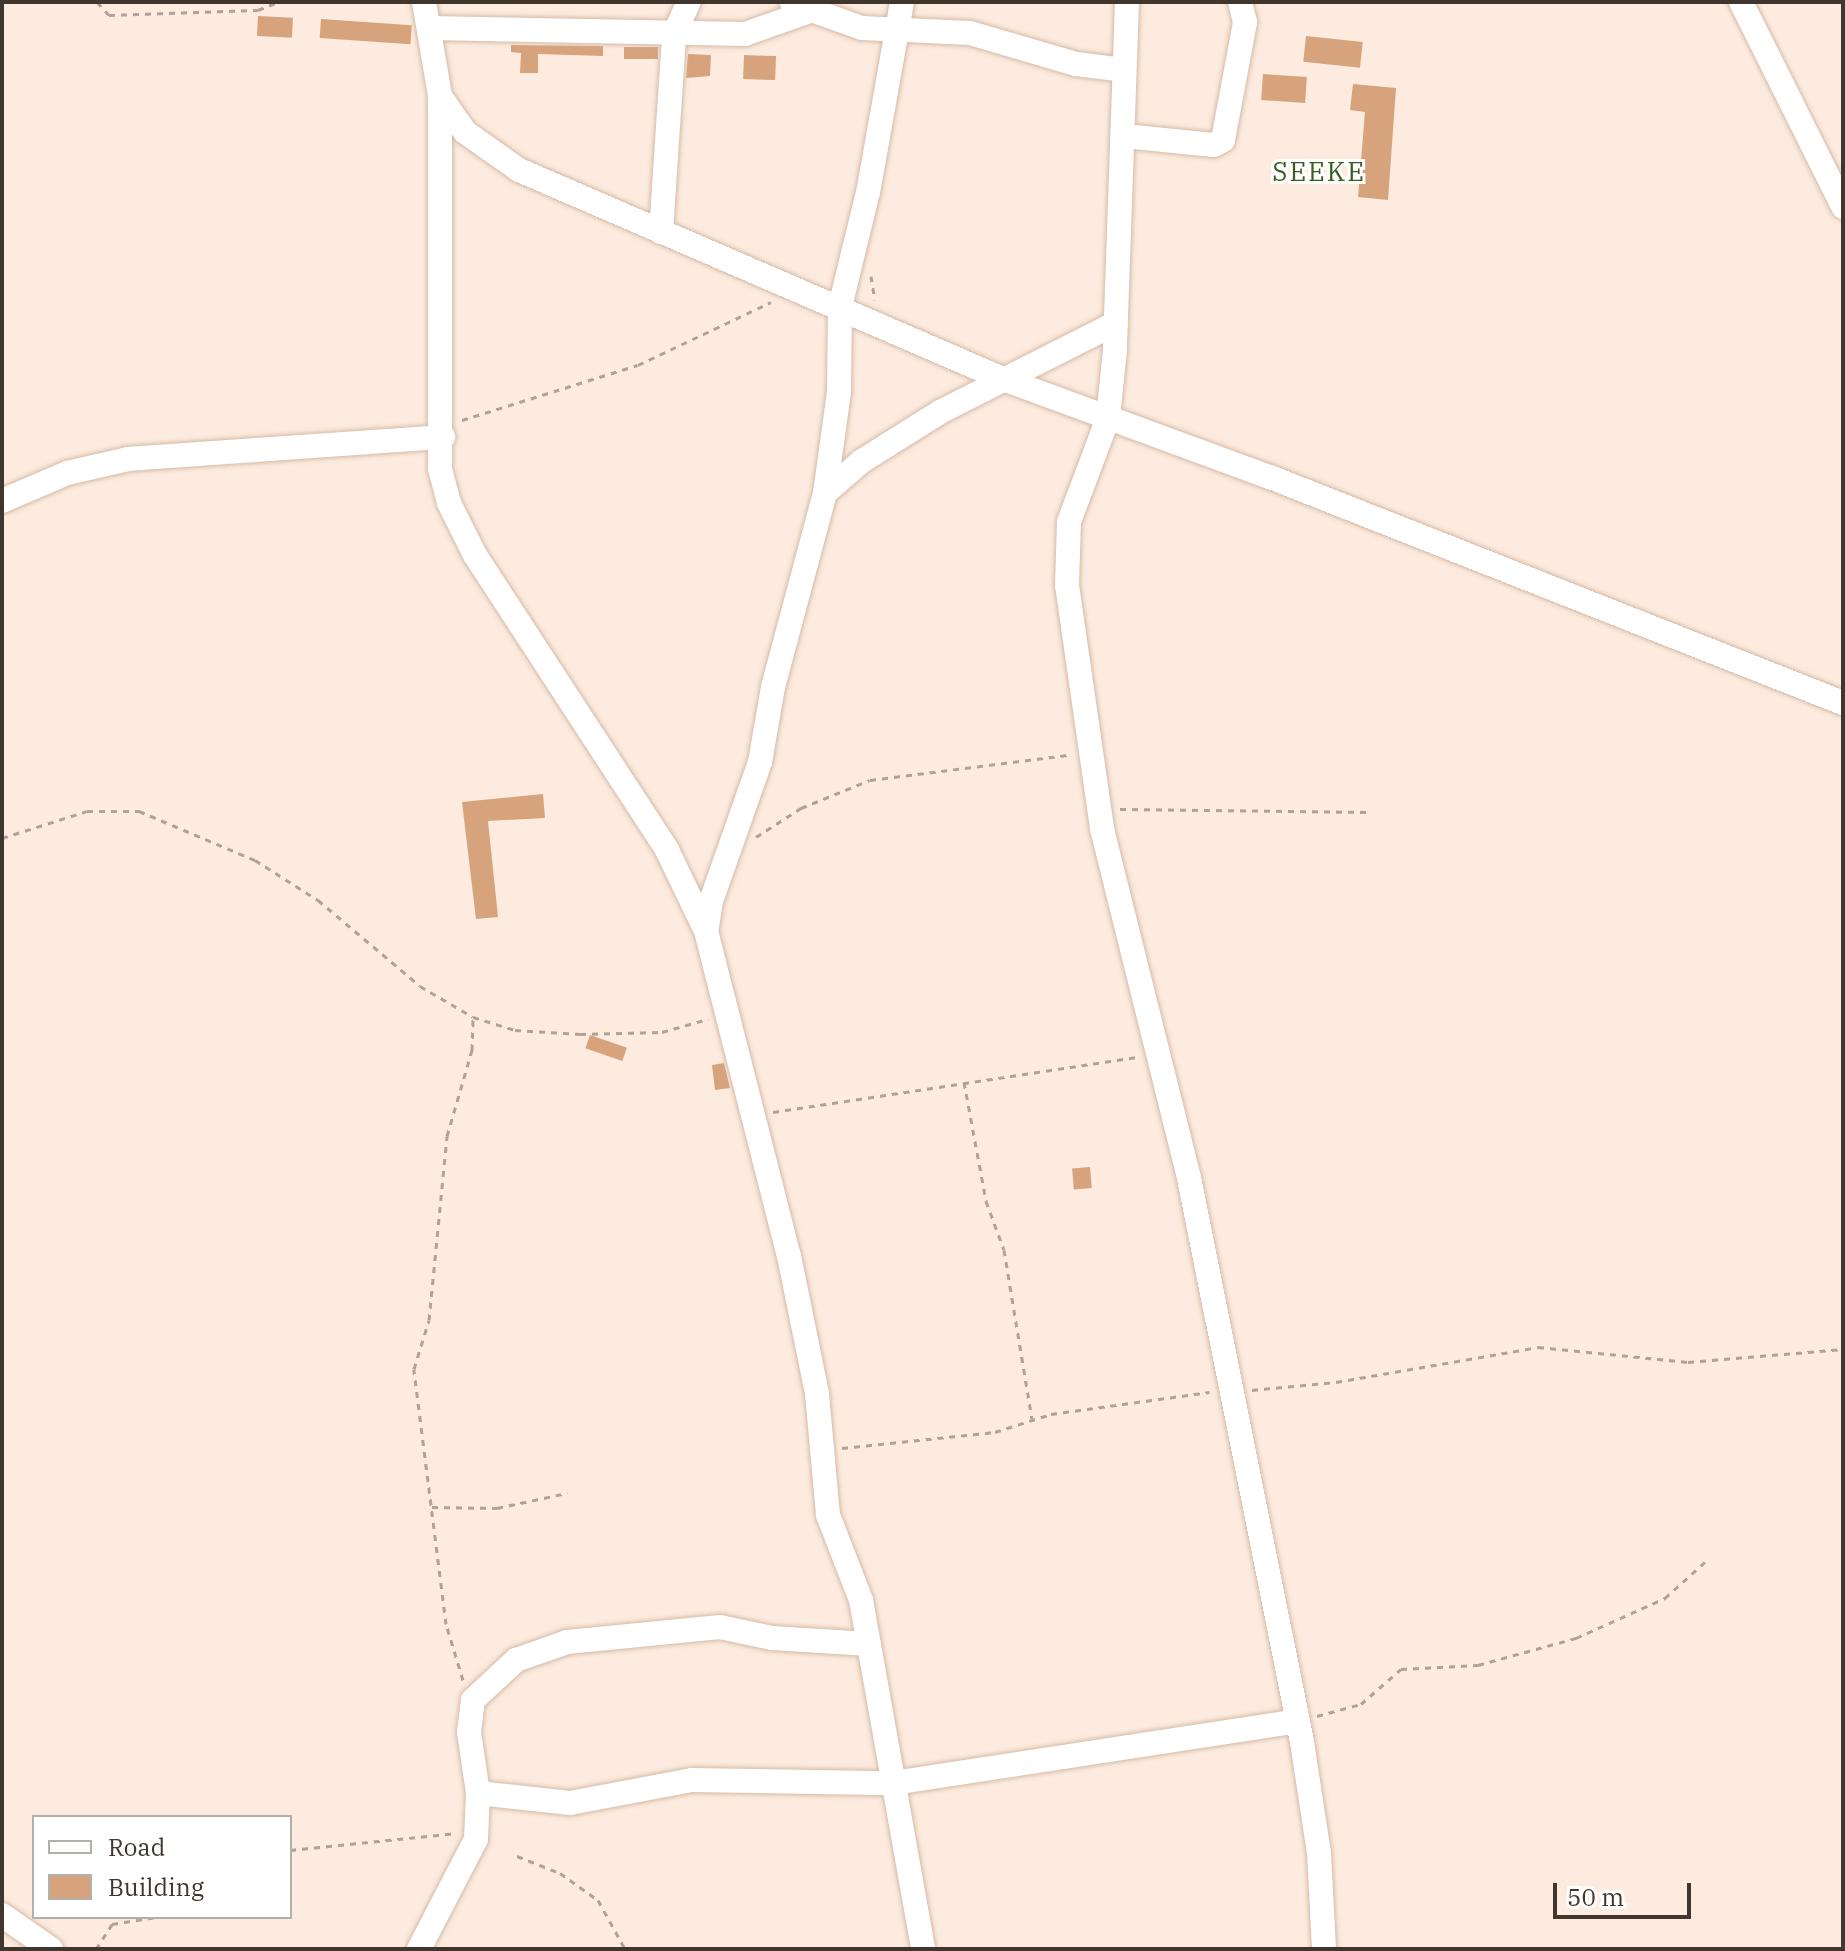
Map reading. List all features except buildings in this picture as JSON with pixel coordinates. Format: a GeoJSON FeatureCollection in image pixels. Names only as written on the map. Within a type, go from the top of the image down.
{"type":"FeatureCollection","features":[{"type":"Feature","properties":{"kind":"street"},"geometry":{"type":"LineString","coordinates":[[424,2],[440,96],[443,432],[440,469],[446,492],[475,555],[667,850],[706,931],[805,1333],[828,1515],[861,1600],[923,1949]]}},
{"type":"Feature","properties":{"kind":"street"},"geometry":{"type":"LineString","coordinates":[[661,232],[674,35],[689,2]]}},
{"type":"Feature","properties":{"kind":"street"},"geometry":{"type":"LineString","coordinates":[[706,931],[711,901],[760,762],[773,687],[825,493],[839,392],[840,307],[870,181],[902,2]]}},
{"type":"Feature","properties":{"kind":"street"},"geometry":{"type":"LineString","coordinates":[[1127,2],[1116,323],[1108,418],[1069,522],[1065,548],[1089,753],[1099,810],[1189,1178],[1229,1390],[1300,1732],[1319,1853],[1324,1949]]}},
{"type":"Feature","properties":{"kind":"street"},"geometry":{"type":"LineString","coordinates":[[1124,136],[1214,145],[1223,140],[1244,37],[1240,2]]}},
{"type":"Feature","properties":{"kind":"street"},"geometry":{"type":"LineString","coordinates":[[1741,2],[1843,207]]}},
{"type":"Feature","properties":{"kind":"street"},"geometry":{"type":"LineString","coordinates":[[429,28],[745,34],[798,7],[862,28],[970,33],[1076,64],[1124,70]]}},
{"type":"Feature","properties":{"kind":"street"},"geometry":{"type":"LineString","coordinates":[[440,96],[473,140],[519,170],[840,307],[900,338],[1843,703]]}},
{"type":"Feature","properties":{"kind":"street"},"geometry":{"type":"LineString","coordinates":[[825,493],[862,461],[1003,379],[1116,323]]}},
{"type":"Feature","properties":{"kind":"street"},"geometry":{"type":"LineString","coordinates":[[2,501],[67,473],[128,459],[443,432]]}},
{"type":"Feature","properties":{"kind":"street"},"geometry":{"type":"LineString","coordinates":[[419,1949],[463,1870],[477,1830],[478,1793],[469,1732],[473,1700],[516,1660],[567,1642],[729,1627],[772,1638],[869,1644]]}},
{"type":"Feature","properties":{"kind":"street"},"geometry":{"type":"LineString","coordinates":[[478,1793],[570,1803],[692,1780],[893,1783],[1300,1732]]}},
{"type":"Feature","properties":{"kind":"street"},"geometry":{"type":"LineString","coordinates":[[2,1915],[51,1949]]}},
{"type":"Feature","properties":{"kind":"path"},"geometry":{"type":"LineString","coordinates":[[97,2],[109,15],[258,10],[278,2]]}},
{"type":"Feature","properties":{"kind":"path"},"geometry":{"type":"LineString","coordinates":[[443,432],[674,352],[797,289]]}},
{"type":"Feature","properties":{"kind":"path"},"geometry":{"type":"LineString","coordinates":[[729,854],[801,808],[870,780],[1089,753]]}},
{"type":"Feature","properties":{"kind":"path"},"geometry":{"type":"LineString","coordinates":[[1099,810],[1368,812]]}},
{"type":"Feature","properties":{"kind":"path"},"geometry":{"type":"LineString","coordinates":[[2,838],[87,811],[139,811],[255,860],[318,900],[420,986],[473,1017],[515,1030],[580,1034],[662,1032],[727,1014]]}},
{"type":"Feature","properties":{"kind":"path"},"geometry":{"type":"LineString","coordinates":[[473,1017],[472,1050],[447,1136],[429,1320],[414,1369],[453,1659],[473,1700]]}},
{"type":"Feature","properties":{"kind":"path"},"geometry":{"type":"LineString","coordinates":[[753,1115],[1157,1054]]}},
{"type":"Feature","properties":{"kind":"path"},"geometry":{"type":"LineString","coordinates":[[964,1082],[986,1201],[1004,1250],[1032,1420]]}},
{"type":"Feature","properties":{"kind":"path"},"geometry":{"type":"LineString","coordinates":[[821,1450],[995,1432],[1032,1420],[1229,1390],[1289,1389],[1538,1347],[1688,1362],[1843,1349]]}},
{"type":"Feature","properties":{"kind":"path"},"geometry":{"type":"LineString","coordinates":[[432,1507],[497,1508],[567,1493]]}},
{"type":"Feature","properties":{"kind":"path"},"geometry":{"type":"LineString","coordinates":[[1300,1732],[1310,1720],[1339,1706],[1361,1704],[1396,1671],[1478,1665],[1544,1650],[1665,1598],[1707,1560]]}},
{"type":"Feature","properties":{"kind":"path"},"geometry":{"type":"LineString","coordinates":[[292,1850],[477,1830]]}},
{"type":"Feature","properties":{"kind":"path"},"geometry":{"type":"LineString","coordinates":[[517,1856],[560,1873],[598,1900],[625,1949]]}},
{"type":"Feature","properties":{"kind":"path"},"geometry":{"type":"LineString","coordinates":[[96,1949],[115,1922],[140,1919]]}},
{"type":"Feature","properties":{"kind":"district","name":"SEEKE"},"geometry":{"type":"Point","coordinates":[1319,172]}}]}
